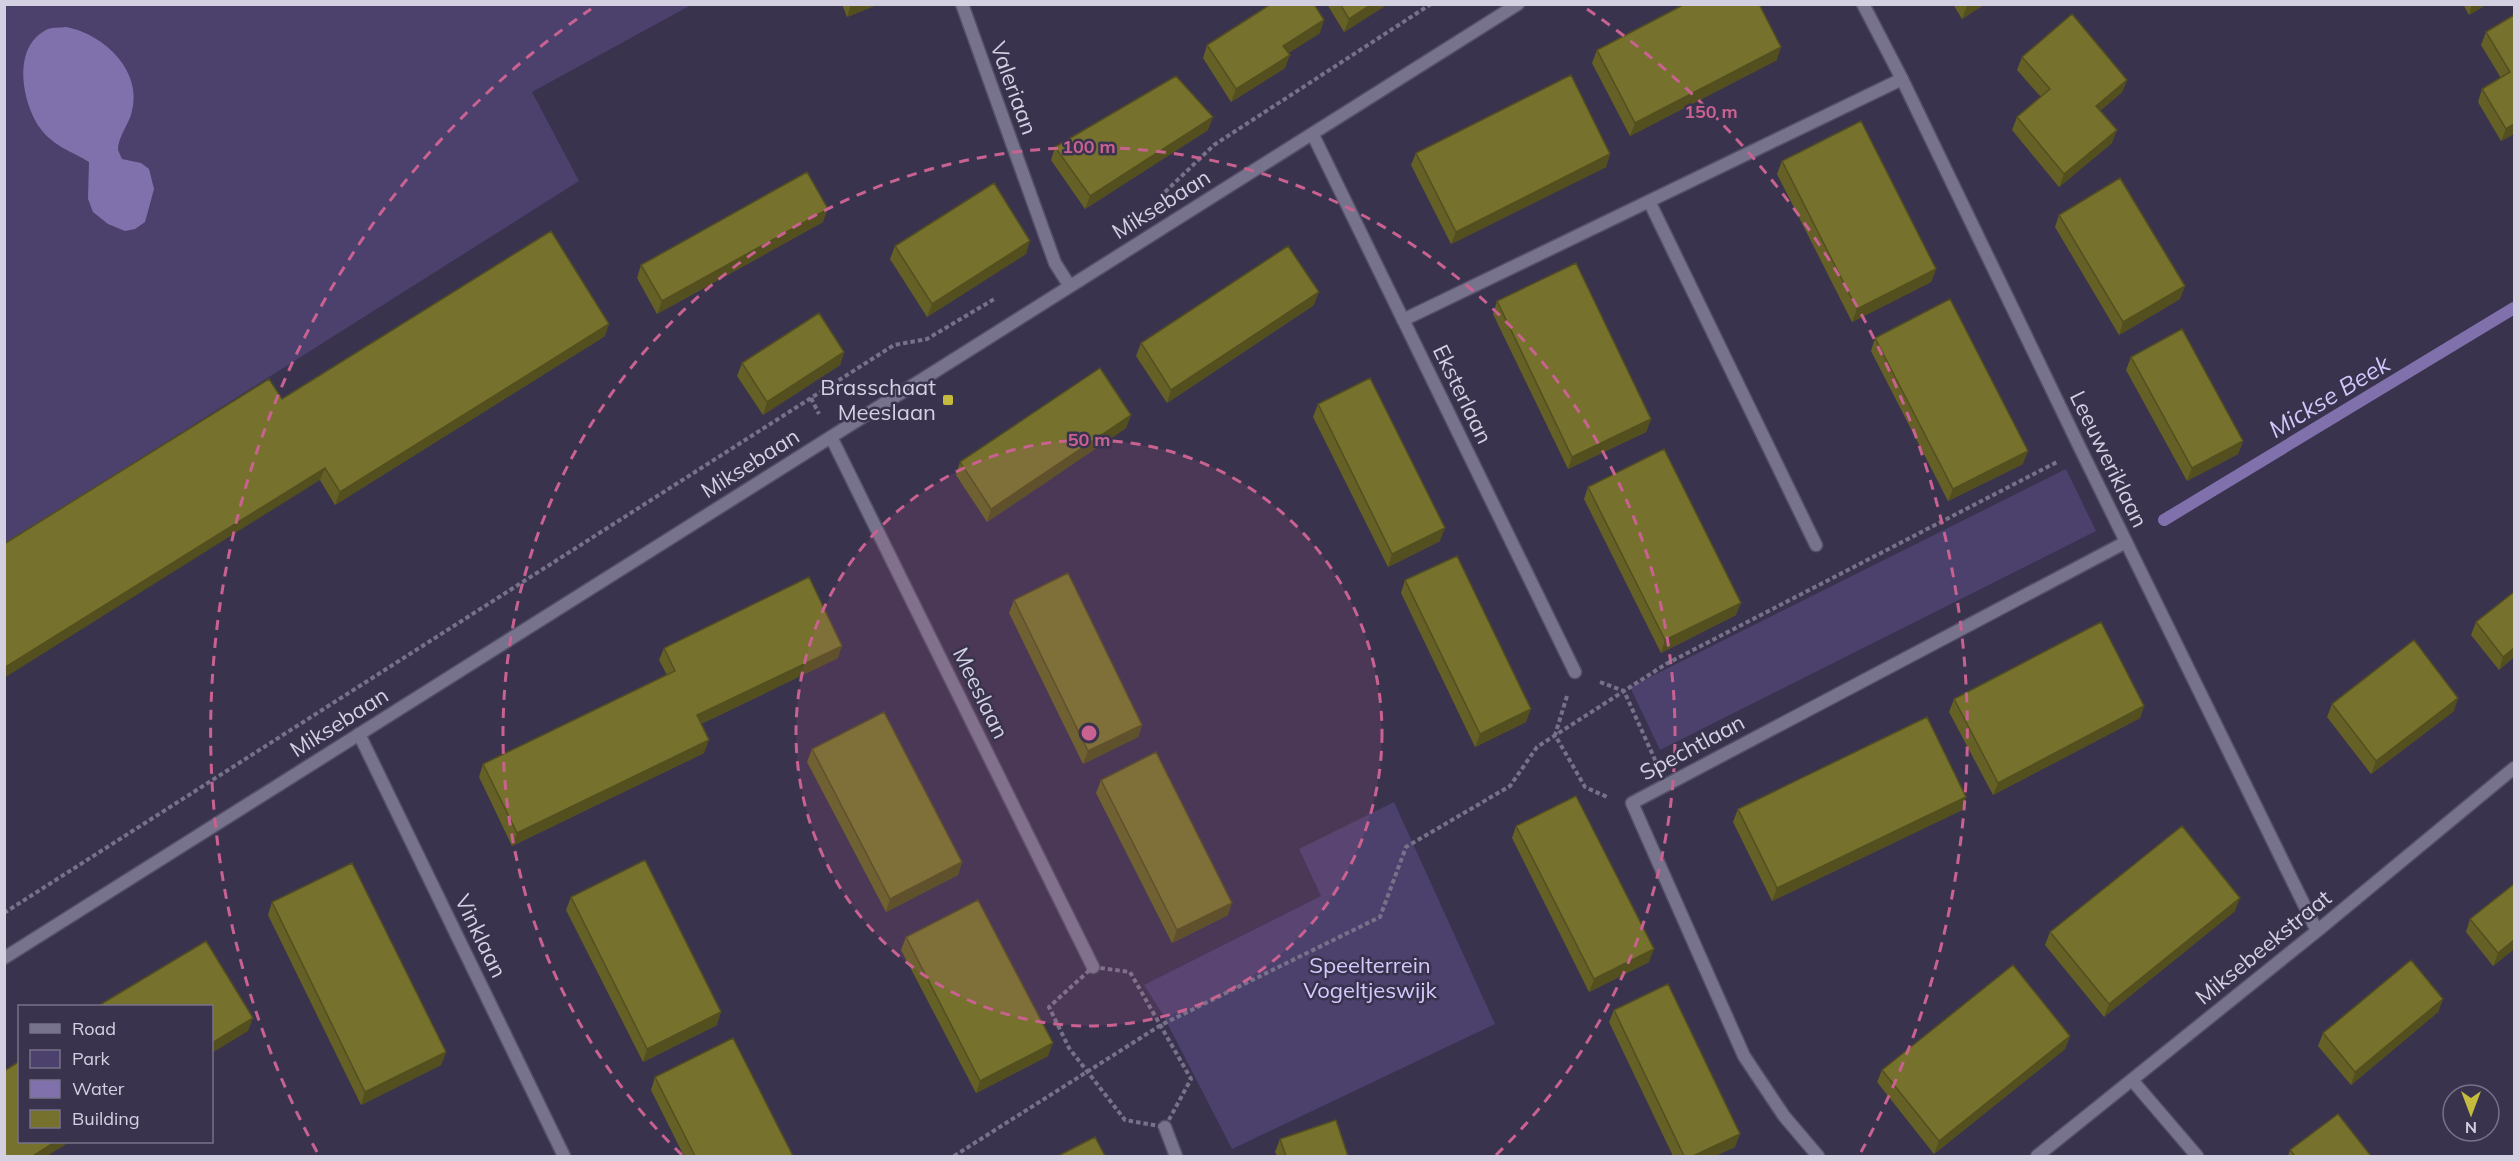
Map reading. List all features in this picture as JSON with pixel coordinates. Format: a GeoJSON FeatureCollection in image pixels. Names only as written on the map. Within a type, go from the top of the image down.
{"type":"FeatureCollection","features":[{"type":"Feature","properties":{"kind":"street","name":"Valeriaan"},"geometry":{"type":"LineString","coordinates":[[962,4],[1055,263],[1069,285]]}},
{"type":"Feature","properties":{"kind":"street","name":"Miksebaan"},"geometry":{"type":"LineString","coordinates":[[4,958],[1518,4]]}},
{"type":"Feature","properties":{"kind":"street","name":"Leeuweriklaan"},"geometry":{"type":"LineString","coordinates":[[1863,4],[1902,79],[2080,450],[2317,931]]}},
{"type":"Feature","properties":{"kind":"street"},"geometry":{"type":"LineString","coordinates":[[1403,320],[1902,79]]}},
{"type":"Feature","properties":{"kind":"street","name":"Eksterlaan"},"geometry":{"type":"LineString","coordinates":[[1313,135],[1575,672]]}},
{"type":"Feature","properties":{"kind":"street"},"geometry":{"type":"LineString","coordinates":[[1649,201],[1816,545]]}},
{"type":"Feature","properties":{"kind":"street","name":"Meeslaan"},"geometry":{"type":"LineString","coordinates":[[831,437],[1093,967]]}},
{"type":"Feature","properties":{"kind":"street","name":"Spechtlaan"},"geometry":{"type":"LineString","coordinates":[[1818,1156],[1784,1116],[1744,1056],[1632,803],[2126,542]]}},
{"type":"Feature","properties":{"kind":"street","name":"Vinklaan"},"geometry":{"type":"LineString","coordinates":[[359,734],[564,1156]]}},
{"type":"Feature","properties":{"kind":"street","name":"Miksebeekstraat"},"geometry":{"type":"LineString","coordinates":[[2037,1156],[2317,931],[2514,768]]}},
{"type":"Feature","properties":{"kind":"street"},"geometry":{"type":"LineString","coordinates":[[2132,1080],[2197,1156]]}},
{"type":"Feature","properties":{"kind":"street"},"geometry":{"type":"LineString","coordinates":[[1165,1127],[1176,1156]]}},
{"type":"Feature","properties":{"kind":"path"},"geometry":{"type":"LineString","coordinates":[[1163,195],[1214,145],[1431,4]]}},
{"type":"Feature","properties":{"kind":"path"},"geometry":{"type":"LineString","coordinates":[[4,913],[894,345],[927,339],[1006,292]]}},
{"type":"Feature","properties":{"kind":"path"},"geometry":{"type":"LineString","coordinates":[[954,1156],[1161,1025],[1380,917],[1406,847],[1510,786],[1537,747],[1666,664],[2080,450]]}},
{"type":"Feature","properties":{"kind":"path"},"geometry":{"type":"LineString","coordinates":[[1575,672],[1555,735],[1585,787],[1636,812]]}},
{"type":"Feature","properties":{"kind":"path"},"geometry":{"type":"LineString","coordinates":[[1624,691],[1666,784]]}},
{"type":"Feature","properties":{"kind":"path"},"geometry":{"type":"LineString","coordinates":[[1093,967],[1130,972],[1191,1079],[1165,1127],[1125,1120],[1069,1048],[1049,1007],[1093,967]]}},
{"type":"Feature","properties":{"kind":"green space"},"geometry":{"type":"Polygon","coordinates":[[[5,5],[691,5],[532,92],[579,181],[5,544],[5,5]]]}},
{"type":"Feature","properties":{"kind":"green space"},"geometry":{"type":"Polygon","coordinates":[[[2066,469],[2096,531],[1660,750],[1630,687],[2066,469]]]}},
{"type":"Feature","properties":{"kind":"green space","name":"Speelterrein Vogeltjeswijk"},"geometry":{"type":"Polygon","coordinates":[[[1394,802],[1495,1024],[1232,1149],[1162,1013],[1144,985],[1321,896],[1299,849],[1394,802]]]}},
{"type":"Feature","properties":{"kind":"water"},"geometry":{"type":"Polygon","coordinates":[[[66,27],[80,31],[107,47],[127,70],[132,84],[134,99],[131,115],[118,150],[122,159],[141,163],[149,169],[154,189],[145,222],[135,229],[125,231],[108,224],[93,212],[88,199],[89,162],[56,144],[45,134],[28,104],[23,75],[24,61],[29,48],[36,37],[48,29],[66,27]]]}},
{"type":"Feature","properties":{"kind":"building"},"geometry":{"type":"Polygon","coordinates":[[[1271,4],[1314,4],[1324,20],[1283,46],[1290,55],[1236,89],[1207,45],[1271,4]]]}},
{"type":"Feature","properties":{"kind":"building"},"geometry":{"type":"Polygon","coordinates":[[[1340,4],[1372,4],[1349,19],[1340,4]]]}},
{"type":"Feature","properties":{"kind":"building"},"geometry":{"type":"Polygon","coordinates":[[[1685,4],[1759,4],[1781,47],[1635,123],[1597,50],[1685,4]]]}},
{"type":"Feature","properties":{"kind":"building"},"geometry":{"type":"Polygon","coordinates":[[[2072,14],[2127,80],[2096,106],[2117,130],[2064,174],[2017,117],[2050,89],[2022,57],[2072,14]]]}},
{"type":"Feature","properties":{"kind":"building"},"geometry":{"type":"Polygon","coordinates":[[[2514,15],[2514,124],[2506,129],[2482,89],[2510,72],[2486,32],[2514,15]]]}},
{"type":"Feature","properties":{"kind":"building"},"geometry":{"type":"Polygon","coordinates":[[[1571,75],[1610,154],[1456,232],[1416,153],[1571,75]]]}},
{"type":"Feature","properties":{"kind":"building"},"geometry":{"type":"Polygon","coordinates":[[[1176,76],[1213,117],[1090,196],[1055,147],[1176,76]]]}},
{"type":"Feature","properties":{"kind":"building"},"geometry":{"type":"Polygon","coordinates":[[[1861,121],[1936,269],[1857,309],[1782,161],[1861,121]]]}},
{"type":"Feature","properties":{"kind":"building"},"geometry":{"type":"Polygon","coordinates":[[[807,172],[828,209],[662,301],[641,265],[807,172]]]}},
{"type":"Feature","properties":{"kind":"building"},"geometry":{"type":"Polygon","coordinates":[[[2120,178],[2185,286],[2123,322],[2059,215],[2120,178]]]}},
{"type":"Feature","properties":{"kind":"building"},"geometry":{"type":"Polygon","coordinates":[[[994,183],[1030,241],[932,304],[895,246],[994,183]]]}},
{"type":"Feature","properties":{"kind":"building"},"geometry":{"type":"Polygon","coordinates":[[[551,231],[609,324],[340,492],[325,468],[4,668],[4,544],[269,379],[282,399],[551,231]]]}},
{"type":"Feature","properties":{"kind":"building"},"geometry":{"type":"Polygon","coordinates":[[[1288,246],[1319,292],[1171,390],[1141,343],[1288,246]]]}},
{"type":"Feature","properties":{"kind":"building"},"geometry":{"type":"Polygon","coordinates":[[[1576,263],[1651,419],[1572,457],[1497,301],[1576,263]]]}},
{"type":"Feature","properties":{"kind":"building"},"geometry":{"type":"Polygon","coordinates":[[[1950,299],[2028,451],[1953,489],[1875,338],[1950,299]]]}},
{"type":"Feature","properties":{"kind":"building"},"geometry":{"type":"Polygon","coordinates":[[[819,313],[844,352],[767,402],[742,363],[819,313]]]}},
{"type":"Feature","properties":{"kind":"building"},"geometry":{"type":"Polygon","coordinates":[[[2182,329],[2243,441],[2192,468],[2131,357],[2182,329]]]}},
{"type":"Feature","properties":{"kind":"building"},"geometry":{"type":"Polygon","coordinates":[[[1100,368],[1131,415],[991,509],[960,462],[1100,368]]]}},
{"type":"Feature","properties":{"kind":"building"},"geometry":{"type":"Polygon","coordinates":[[[1370,378],[1445,528],[1392,554],[1318,404],[1370,378]]]}},
{"type":"Feature","properties":{"kind":"building"},"geometry":{"type":"Polygon","coordinates":[[[1664,449],[1741,603],[1665,640],[1588,487],[1664,449]]]}},
{"type":"Feature","properties":{"kind":"building"},"geometry":{"type":"Polygon","coordinates":[[[1457,556],[1531,709],[1480,734],[1405,580],[1457,556]]]}},
{"type":"Feature","properties":{"kind":"building"},"geometry":{"type":"Polygon","coordinates":[[[1068,573],[1142,725],[1088,751],[1014,600],[1068,573]]]}},
{"type":"Feature","properties":{"kind":"building"},"geometry":{"type":"Polygon","coordinates":[[[809,577],[842,646],[697,715],[709,740],[517,833],[483,764],[675,671],[664,648],[809,577]]]}},
{"type":"Feature","properties":{"kind":"building"},"geometry":{"type":"Polygon","coordinates":[[[2514,592],[2514,648],[2503,657],[2476,622],[2514,592]]]}},
{"type":"Feature","properties":{"kind":"building"},"geometry":{"type":"Polygon","coordinates":[[[2101,622],[2144,706],[1998,783],[1954,699],[2101,622]]]}},
{"type":"Feature","properties":{"kind":"building"},"geometry":{"type":"Polygon","coordinates":[[[2414,640],[2458,698],[2376,761],[2332,704],[2414,640]]]}},
{"type":"Feature","properties":{"kind":"building"},"geometry":{"type":"Polygon","coordinates":[[[884,712],[962,862],[890,899],[812,749],[884,712]]]}},
{"type":"Feature","properties":{"kind":"building"},"geometry":{"type":"Polygon","coordinates":[[[1927,717],[1966,797],[1777,888],[1738,809],[1927,717]]]}},
{"type":"Feature","properties":{"kind":"building"},"geometry":{"type":"Polygon","coordinates":[[[1156,752],[1232,903],[1177,930],[1101,780],[1156,752]]]}},
{"type":"Feature","properties":{"kind":"building"},"geometry":{"type":"Polygon","coordinates":[[[1576,796],[1654,949],[1594,979],[1516,826],[1576,796]]]}},
{"type":"Feature","properties":{"kind":"building"},"geometry":{"type":"Polygon","coordinates":[[[2182,826],[2240,898],[2109,1004],[2050,932],[2182,826]]]}},
{"type":"Feature","properties":{"kind":"building"},"geometry":{"type":"Polygon","coordinates":[[[645,860],[721,1012],[647,1049],[571,897],[645,860]]]}},
{"type":"Feature","properties":{"kind":"building"},"geometry":{"type":"Polygon","coordinates":[[[352,863],[446,1052],[365,1092],[272,902],[352,863]]]}},
{"type":"Feature","properties":{"kind":"building"},"geometry":{"type":"Polygon","coordinates":[[[2514,884],[2514,940],[2498,953],[2470,919],[2514,884]]]}},
{"type":"Feature","properties":{"kind":"building"},"geometry":{"type":"Polygon","coordinates":[[[978,900],[1053,1043],[980,1081],[906,937],[978,900]]]}},
{"type":"Feature","properties":{"kind":"building"},"geometry":{"type":"Polygon","coordinates":[[[206,941],[253,1018],[213,1042],[213,1005],[100,1005],[206,941]]]}},
{"type":"Feature","properties":{"kind":"building"},"geometry":{"type":"Polygon","coordinates":[[[2411,960],[2443,999],[2355,1072],[2323,1033],[2411,960]]]}},
{"type":"Feature","properties":{"kind":"building"},"geometry":{"type":"Polygon","coordinates":[[[2013,965],[2070,1036],[1939,1141],[1882,1070],[2013,965]]]}},
{"type":"Feature","properties":{"kind":"building"},"geometry":{"type":"Polygon","coordinates":[[[1668,984],[1740,1134],[1693,1156],[1684,1156],[1614,1010],[1668,984]]]}},
{"type":"Feature","properties":{"kind":"building"},"geometry":{"type":"Polygon","coordinates":[[[733,1038],[793,1156],[695,1156],[655,1077],[733,1038]]]}},
{"type":"Feature","properties":{"kind":"building"},"geometry":{"type":"Polygon","coordinates":[[[18,1062],[18,1143],[53,1143],[33,1156],[4,1156],[4,1071],[18,1062]]]}},
{"type":"Feature","properties":{"kind":"building"},"geometry":{"type":"Polygon","coordinates":[[[2338,1114],[2371,1156],[2295,1156],[2290,1150],[2338,1114]]]}},
{"type":"Feature","properties":{"kind":"building"},"geometry":{"type":"Polygon","coordinates":[[[1336,1120],[1348,1156],[1286,1156],[1280,1139],[1336,1120]]]}},
{"type":"Feature","properties":{"kind":"building"},"geometry":{"type":"Polygon","coordinates":[[[1095,1137],[1105,1156],[1058,1156],[1095,1137]]]}},
{"type":"Feature","properties":{"kind":"waterway","name":"Mickse Beek"},"geometry":{"type":"LineString","coordinates":[[2164,520],[2514,308]]}},
{"type":"Feature","properties":{"kind":"place","name":"Brasschaat Meeslaan"},"geometry":{"type":"Point","coordinates":[948,400]}}]}
